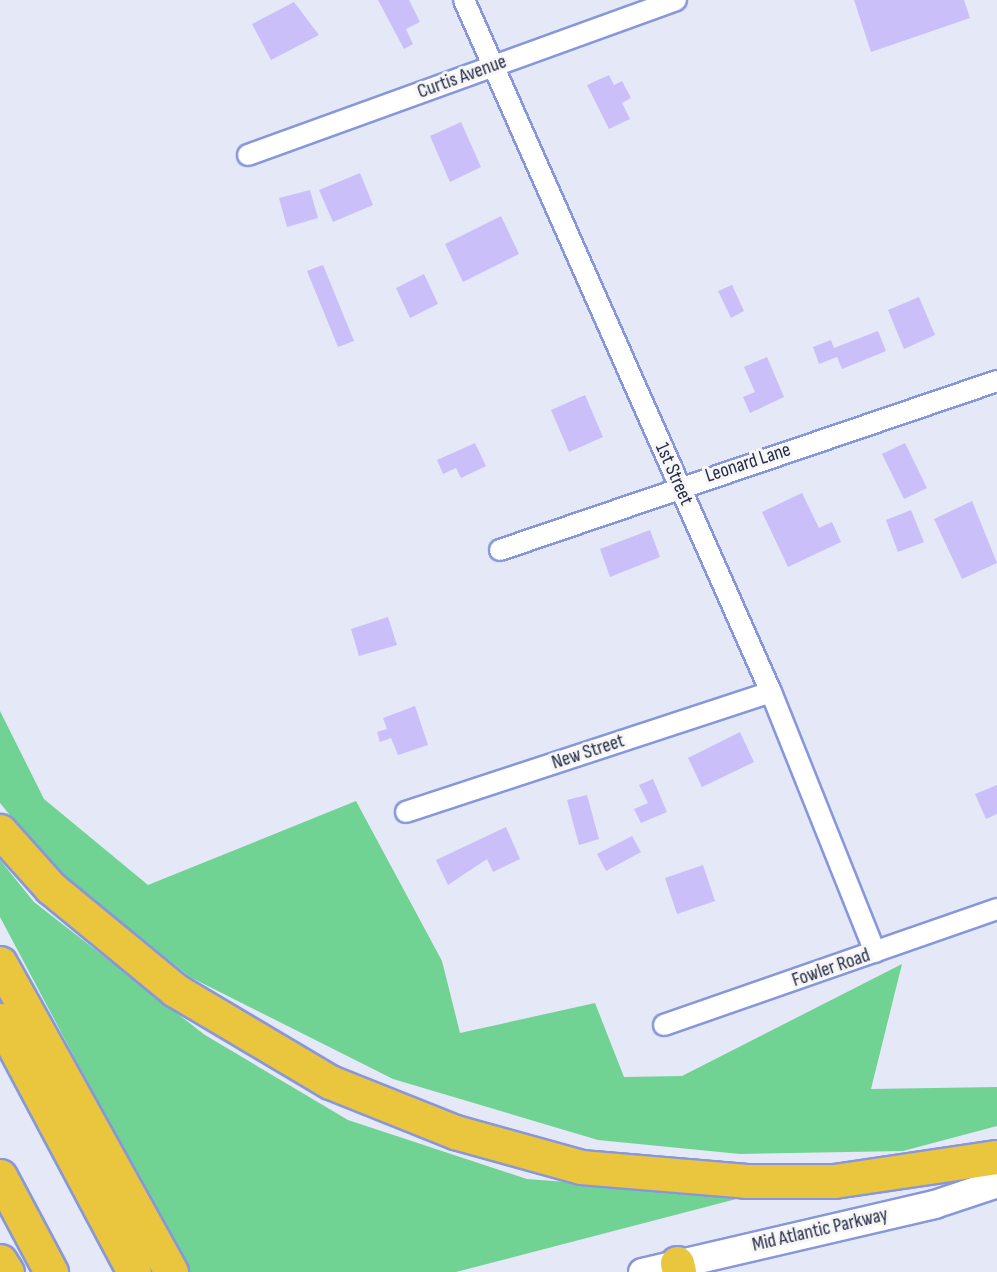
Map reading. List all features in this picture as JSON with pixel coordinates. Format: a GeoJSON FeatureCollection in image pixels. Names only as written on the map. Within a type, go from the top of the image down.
{"type":"FeatureCollection","features":[{"type":"Feature","properties":{"kind":"highway"},"geometry":{"type":"LineString","coordinates":[[0,831],[60,896],[175,990],[330,1082],[454,1132],[581,1167],[746,1181],[834,1181],[997,1157]]}},
{"type":"Feature","properties":{"kind":"highway"},"geometry":{"type":"LineString","coordinates":[[0,963],[171,1272]]}},
{"type":"Feature","properties":{"kind":"highway"},"geometry":{"type":"LineString","coordinates":[[0,1020],[134,1272]]}},
{"type":"Feature","properties":{"kind":"highway"},"geometry":{"type":"LineString","coordinates":[[0,1176],[51,1272]]}},
{"type":"Feature","properties":{"kind":"highway"},"geometry":{"type":"LineString","coordinates":[[0,1261],[7,1272]]}},
{"type":"Feature","properties":{"kind":"main road","name":"Mid Atlantic Parkway"},"geometry":{"type":"LineString","coordinates":[[642,1272],[678,1268],[934,1204],[997,1184]]}},
{"type":"Feature","properties":{"kind":"street","name":"1st Street"},"geometry":{"type":"LineString","coordinates":[[464,0],[771,692],[875,952]]}},
{"type":"Feature","properties":{"kind":"street","name":"Curtis Avenue"},"geometry":{"type":"LineString","coordinates":[[248,155],[493,64],[676,0]]}},
{"type":"Feature","properties":{"kind":"street","name":"Leonard Lane"},"geometry":{"type":"LineString","coordinates":[[500,550],[678,485],[997,381]]}},
{"type":"Feature","properties":{"kind":"street","name":"New Street"},"geometry":{"type":"LineString","coordinates":[[406,812],[771,692]]}},
{"type":"Feature","properties":{"kind":"street","name":"Fowler Road"},"geometry":{"type":"LineString","coordinates":[[664,1025],[997,909]]}},
{"type":"Feature","properties":{"kind":"green space"},"geometry":{"type":"Polygon","coordinates":[[[0,711],[44,799],[148,885],[356,801],[442,961],[460,1033],[595,1003],[624,1077],[682,1076],[902,964],[871,1089],[997,1087],[997,1126],[903,1151],[740,1154],[598,1140],[393,1079],[190,977],[55,870],[0,803],[0,711]]]}},
{"type":"Feature","properties":{"kind":"green space"},"geometry":{"type":"Polygon","coordinates":[[[0,860],[34,902],[205,1035],[348,1120],[527,1179],[748,1196],[456,1272],[188,1272],[0,917],[0,860]]]}},
{"type":"Feature","properties":{"kind":"building"},"geometry":{"type":"Polygon","coordinates":[[[378,0],[409,0],[420,22],[406,29],[413,44],[404,49],[378,0]]]}},
{"type":"Feature","properties":{"kind":"building"},"geometry":{"type":"Polygon","coordinates":[[[854,0],[964,0],[970,18],[871,52],[854,0]]]}},
{"type":"Feature","properties":{"kind":"building"},"geometry":{"type":"Polygon","coordinates":[[[294,2],[319,35],[271,60],[252,24],[294,2]]]}},
{"type":"Feature","properties":{"kind":"building"},"geometry":{"type":"Polygon","coordinates":[[[609,75],[614,85],[622,81],[631,98],[622,103],[630,119],[609,129],[587,85],[609,75]]]}},
{"type":"Feature","properties":{"kind":"building"},"geometry":{"type":"Polygon","coordinates":[[[461,122],[481,167],[450,182],[430,136],[461,122]]]}},
{"type":"Feature","properties":{"kind":"building"},"geometry":{"type":"Polygon","coordinates":[[[360,173],[373,205],[333,222],[319,190],[360,173]]]}},
{"type":"Feature","properties":{"kind":"building"},"geometry":{"type":"Polygon","coordinates":[[[310,190],[318,218],[287,227],[279,198],[310,190]]]}},
{"type":"Feature","properties":{"kind":"building"},"geometry":{"type":"Polygon","coordinates":[[[501,216],[519,254],[463,282],[445,244],[501,216]]]}},
{"type":"Feature","properties":{"kind":"building"},"geometry":{"type":"Polygon","coordinates":[[[323,265],[354,341],[338,347],[307,271],[323,265]]]}},
{"type":"Feature","properties":{"kind":"building"},"geometry":{"type":"Polygon","coordinates":[[[424,274],[438,304],[410,318],[396,288],[424,274]]]}},
{"type":"Feature","properties":{"kind":"building"},"geometry":{"type":"Polygon","coordinates":[[[732,285],[744,311],[731,318],[718,291],[732,285]]]}},
{"type":"Feature","properties":{"kind":"building"},"geometry":{"type":"Polygon","coordinates":[[[919,297],[935,335],[904,349],[888,310],[919,297]]]}},
{"type":"Feature","properties":{"kind":"building"},"geometry":{"type":"Polygon","coordinates":[[[878,331],[886,351],[842,369],[837,357],[819,364],[813,347],[831,340],[834,348],[878,331]]]}},
{"type":"Feature","properties":{"kind":"building"},"geometry":{"type":"Polygon","coordinates":[[[767,357],[784,397],[750,413],[743,397],[755,392],[744,367],[767,357]]]}},
{"type":"Feature","properties":{"kind":"building"},"geometry":{"type":"Polygon","coordinates":[[[585,395],[603,437],[569,452],[551,410],[585,395]]]}},
{"type":"Feature","properties":{"kind":"building"},"geometry":{"type":"Polygon","coordinates":[[[475,443],[486,466],[461,478],[456,468],[443,474],[437,460],[475,443]]]}},
{"type":"Feature","properties":{"kind":"building"},"geometry":{"type":"Polygon","coordinates":[[[905,443],[927,488],[904,499],[882,454],[905,443]]]}},
{"type":"Feature","properties":{"kind":"building"},"geometry":{"type":"Polygon","coordinates":[[[802,493],[819,528],[832,522],[841,542],[788,567],[762,512],[802,493]]]}},
{"type":"Feature","properties":{"kind":"building"},"geometry":{"type":"Polygon","coordinates":[[[972,501],[997,563],[962,579],[934,519],[972,501]]]}},
{"type":"Feature","properties":{"kind":"building"},"geometry":{"type":"Polygon","coordinates":[[[911,510],[924,542],[898,552],[886,520],[911,510]]]}},
{"type":"Feature","properties":{"kind":"building"},"geometry":{"type":"Polygon","coordinates":[[[650,530],[660,557],[610,577],[600,549],[650,530]]]}},
{"type":"Feature","properties":{"kind":"building"},"geometry":{"type":"Polygon","coordinates":[[[388,617],[397,645],[359,656],[351,629],[388,617]]]}},
{"type":"Feature","properties":{"kind":"building"},"geometry":{"type":"Polygon","coordinates":[[[415,706],[428,745],[398,755],[391,738],[380,742],[377,732],[387,729],[383,718],[415,706]]]}},
{"type":"Feature","properties":{"kind":"building"},"geometry":{"type":"Polygon","coordinates":[[[740,732],[754,762],[702,787],[688,758],[740,732]]]}},
{"type":"Feature","properties":{"kind":"building"},"geometry":{"type":"Polygon","coordinates":[[[653,779],[667,812],[641,823],[634,809],[648,803],[639,785],[653,779]]]}},
{"type":"Feature","properties":{"kind":"building"},"geometry":{"type":"Polygon","coordinates":[[[997,785],[997,814],[986,819],[975,794],[997,785]]]}},
{"type":"Feature","properties":{"kind":"building"},"geometry":{"type":"Polygon","coordinates":[[[587,795],[599,839],[579,845],[567,800],[587,795]]]}},
{"type":"Feature","properties":{"kind":"building"},"geometry":{"type":"Polygon","coordinates":[[[506,827],[520,859],[493,872],[487,859],[448,885],[436,860],[506,827]]]}},
{"type":"Feature","properties":{"kind":"building"},"geometry":{"type":"Polygon","coordinates":[[[632,836],[641,852],[606,871],[597,854],[632,836]]]}},
{"type":"Feature","properties":{"kind":"building"},"geometry":{"type":"Polygon","coordinates":[[[703,865],[715,901],[677,914],[665,878],[703,865]]]}}]}
